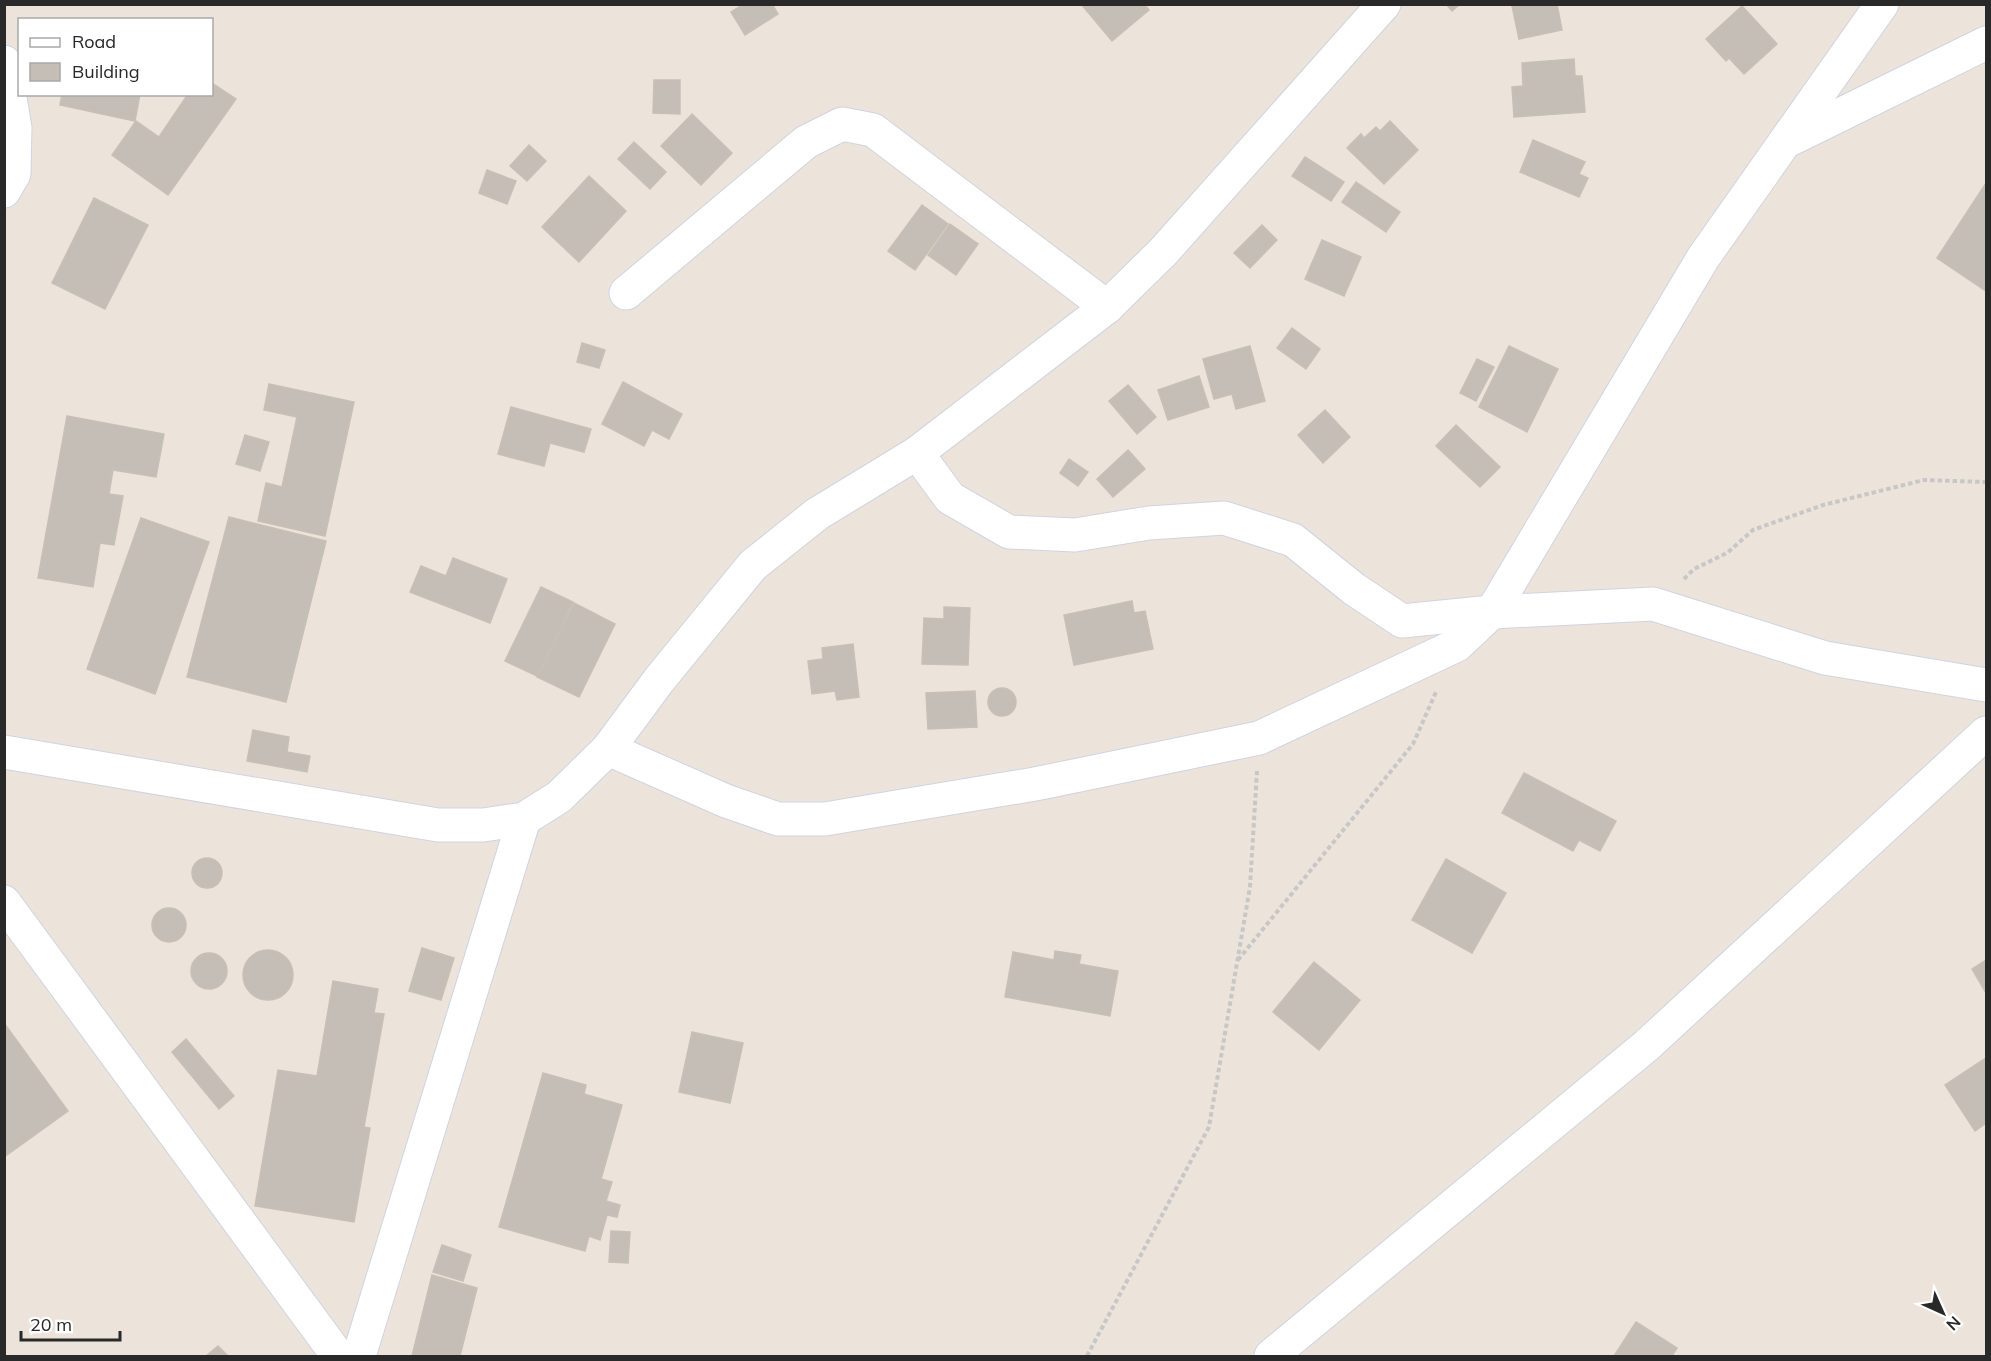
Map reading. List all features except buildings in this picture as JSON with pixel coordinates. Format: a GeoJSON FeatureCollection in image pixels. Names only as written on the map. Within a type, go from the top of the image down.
{"type":"FeatureCollection","features":[{"type":"Feature","properties":{"kind":"street"},"geometry":{"type":"LineString","coordinates":[[4,752],[438,825],[483,825],[524,819],[559,797],[608,749],[659,680],[753,565],[817,514],[917,453],[1107,307],[1162,252],[1384,4]]}},
{"type":"Feature","properties":{"kind":"street"},"geometry":{"type":"LineString","coordinates":[[608,749],[726,801],[778,819],[825,819],[1035,784],[1260,738],[1457,645],[1492,612],[1703,258],[1882,4]]}},
{"type":"Feature","properties":{"kind":"street"},"geometry":{"type":"LineString","coordinates":[[1785,142],[1986,43]]}},
{"type":"Feature","properties":{"kind":"street"},"geometry":{"type":"LineString","coordinates":[[4,62],[15,128],[14,174],[4,191]]}},
{"type":"Feature","properties":{"kind":"street"},"geometry":{"type":"LineString","coordinates":[[626,294],[806,142],[842,124],[873,130],[1107,307]]}},
{"type":"Feature","properties":{"kind":"street"},"geometry":{"type":"LineString","coordinates":[[917,453],[950,498],[1009,532],[1075,535],[1149,524],[1224,518],[1293,540],[1354,589],[1402,621],[1492,612],[1653,604],[1825,658],[1986,685]]}},
{"type":"Feature","properties":{"kind":"street"},"geometry":{"type":"LineString","coordinates":[[1271,1356],[1646,1046],[1986,733]]}},
{"type":"Feature","properties":{"kind":"street"},"geometry":{"type":"LineString","coordinates":[[359,1356],[524,819]]}},
{"type":"Feature","properties":{"kind":"street"},"geometry":{"type":"LineString","coordinates":[[4,902],[338,1356]]}},
{"type":"Feature","properties":{"kind":"path"},"geometry":{"type":"LineString","coordinates":[[1653,604],[1694,570],[1727,553],[1753,530],[1823,505],[1924,480],[1986,482]]}},
{"type":"Feature","properties":{"kind":"path"},"geometry":{"type":"LineString","coordinates":[[1237,961],[1413,744],[1457,645]]}},
{"type":"Feature","properties":{"kind":"path"},"geometry":{"type":"LineString","coordinates":[[1087,1356],[1209,1127],[1250,887],[1260,738]]}}]}
